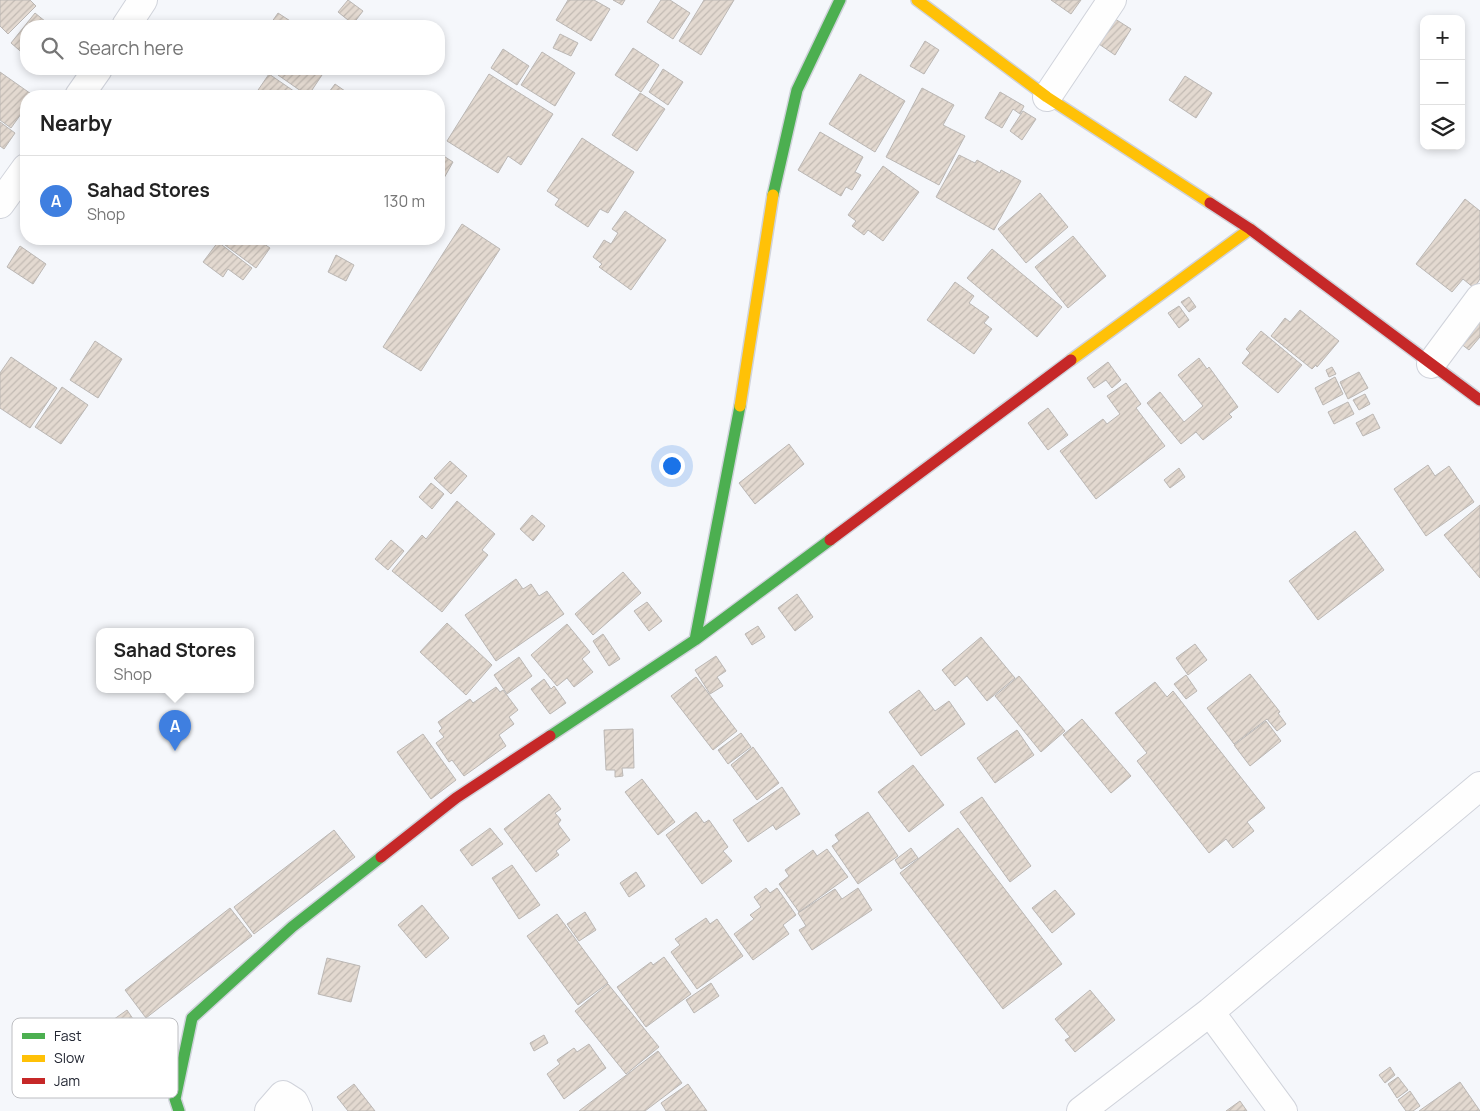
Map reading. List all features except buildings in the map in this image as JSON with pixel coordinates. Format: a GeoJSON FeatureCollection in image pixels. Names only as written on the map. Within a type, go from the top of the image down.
{"type":"FeatureCollection","features":[{"type":"Feature","properties":{"kind":"street"},"geometry":{"type":"LineString","coordinates":[[130,20],[143,0]]}},
{"type":"Feature","properties":{"kind":"street"},"geometry":{"type":"LineString","coordinates":[[696,640],[735,438],[771,203],[797,90],[840,0]]}},
{"type":"Feature","properties":{"kind":"street"},"geometry":{"type":"LineString","coordinates":[[917,0],[1047,97],[1250,229],[1480,400]]}},
{"type":"Feature","properties":{"kind":"street"},"geometry":{"type":"LineString","coordinates":[[1047,97],[1112,0]]}},
{"type":"Feature","properties":{"kind":"street"},"geometry":{"type":"LineString","coordinates":[[82,90],[94,75]]}},
{"type":"Feature","properties":{"kind":"street"},"geometry":{"type":"LineString","coordinates":[[0,204],[20,176]]}},
{"type":"Feature","properties":{"kind":"street"},"geometry":{"type":"LineString","coordinates":[[178,1089],[192,1018],[292,927],[456,798],[696,640],[1069,361],[1250,229]]}},
{"type":"Feature","properties":{"kind":"street"},"geometry":{"type":"LineString","coordinates":[[1431,364],[1480,298]]}},
{"type":"Feature","properties":{"kind":"street"},"geometry":{"type":"LineString","coordinates":[[1081,1111],[1210,1012],[1480,786]]}},
{"type":"Feature","properties":{"kind":"street"},"geometry":{"type":"LineString","coordinates":[[1210,1012],[1284,1111]]}},
{"type":"Feature","properties":{"kind":"street"},"geometry":{"type":"LineString","coordinates":[[269,1111],[283,1095],[294,1102],[298,1111]]}},
{"type":"Feature","properties":{"kind":"street"},"geometry":{"type":"LineString","coordinates":[[176,1098],[179,1111]]}},
{"type":"Feature","properties":{"kind":"traffic: fast"},"geometry":{"type":"LineString","coordinates":[[773,195],[797,90],[840,0]]}},
{"type":"Feature","properties":{"kind":"traffic: fast"},"geometry":{"type":"LineString","coordinates":[[695,640],[740,406]]}},
{"type":"Feature","properties":{"kind":"traffic: fast"},"geometry":{"type":"LineString","coordinates":[[550,736],[695,640],[830,540]]}},
{"type":"Feature","properties":{"kind":"traffic: fast"},"geometry":{"type":"LineString","coordinates":[[178,1085],[192,1018],[292,927],[381,857]]}},
{"type":"Feature","properties":{"kind":"traffic: fast"},"geometry":{"type":"LineString","coordinates":[[175,1098],[179,1111]]}},
{"type":"Feature","properties":{"kind":"traffic: slow"},"geometry":{"type":"LineString","coordinates":[[917,0],[1047,97],[1210,203]]}},
{"type":"Feature","properties":{"kind":"traffic: slow"},"geometry":{"type":"LineString","coordinates":[[740,406],[773,195]]}},
{"type":"Feature","properties":{"kind":"traffic: slow"},"geometry":{"type":"LineString","coordinates":[[1071,360],[1250,229]]}},
{"type":"Feature","properties":{"kind":"traffic: jam"},"geometry":{"type":"LineString","coordinates":[[1210,203],[1250,229],[1480,400]]}},
{"type":"Feature","properties":{"kind":"traffic: jam"},"geometry":{"type":"LineString","coordinates":[[830,540],[1071,360]]}},
{"type":"Feature","properties":{"kind":"traffic: jam"},"geometry":{"type":"LineString","coordinates":[[381,857],[456,798],[550,736]]}},
{"type":"Feature","properties":{"kind":"place","name":"Sahad Stores"},"geometry":{"type":"Point","coordinates":[175,751]}}]}
